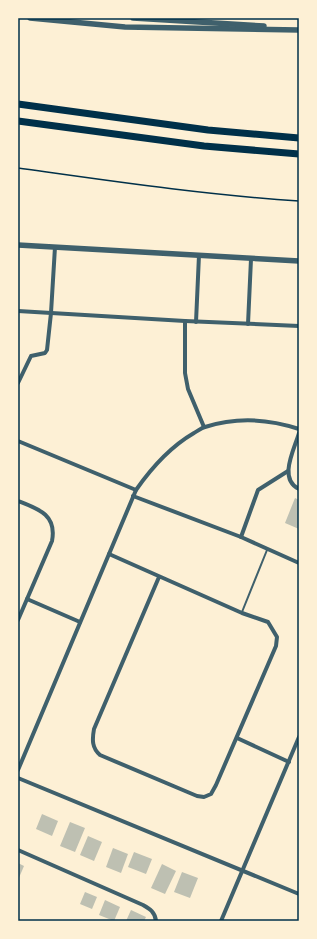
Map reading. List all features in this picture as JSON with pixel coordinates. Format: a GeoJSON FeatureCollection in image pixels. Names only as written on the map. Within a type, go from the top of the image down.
{"type":"FeatureCollection","features":[{"type":"Feature","properties":{"kind":"highway"},"geometry":{"type":"LineString","coordinates":[[18,104],[208,130],[299,138]]}},
{"type":"Feature","properties":{"kind":"highway"},"geometry":{"type":"LineString","coordinates":[[18,121],[204,146],[299,154]]}},
{"type":"Feature","properties":{"kind":"street"},"geometry":{"type":"LineString","coordinates":[[30,18],[125,27],[299,30]]}},
{"type":"Feature","properties":{"kind":"street"},"geometry":{"type":"LineString","coordinates":[[133,18],[251,25],[282,29]]}},
{"type":"Feature","properties":{"kind":"street"},"geometry":{"type":"LineString","coordinates":[[18,245],[299,261]]}},
{"type":"Feature","properties":{"kind":"street"},"geometry":{"type":"LineString","coordinates":[[18,383],[31,356],[45,353],[47,350],[52,313],[55,247]]}},
{"type":"Feature","properties":{"kind":"street"},"geometry":{"type":"LineString","coordinates":[[196,322],[199,256]]}},
{"type":"Feature","properties":{"kind":"street"},"geometry":{"type":"LineString","coordinates":[[248,324],[251,258]]}},
{"type":"Feature","properties":{"kind":"street"},"geometry":{"type":"LineString","coordinates":[[18,310],[196,322],[299,326]]}},
{"type":"Feature","properties":{"kind":"street"},"geometry":{"type":"LineString","coordinates":[[186,321],[185,373],[188,389],[204,427]]}},
{"type":"Feature","properties":{"kind":"street"},"geometry":{"type":"LineString","coordinates":[[18,770],[133,496],[151,469],[183,439],[204,427],[231,422],[258,421],[280,423],[299,429]]}},
{"type":"Feature","properties":{"kind":"street"},"geometry":{"type":"LineString","coordinates":[[299,433],[288,471],[288,478],[292,486],[299,489]]}},
{"type":"Feature","properties":{"kind":"street"},"geometry":{"type":"LineString","coordinates":[[18,441],[136,490]]}},
{"type":"Feature","properties":{"kind":"street"},"geometry":{"type":"LineString","coordinates":[[241,537],[258,490],[288,471]]}},
{"type":"Feature","properties":{"kind":"street"},"geometry":{"type":"LineString","coordinates":[[133,496],[241,537],[299,563]]}},
{"type":"Feature","properties":{"kind":"street"},"geometry":{"type":"LineString","coordinates":[[18,501],[38,509],[48,516],[54,533],[52,541],[18,620]]}},
{"type":"Feature","properties":{"kind":"street"},"geometry":{"type":"LineString","coordinates":[[109,554],[242,613],[268,622],[277,636],[276,646],[237,738],[211,794],[204,797],[197,796],[169,785],[100,756],[95,751],[93,736],[94,729],[160,577]]}},
{"type":"Feature","properties":{"kind":"street"},"geometry":{"type":"LineString","coordinates":[[27,598],[80,622]]}},
{"type":"Feature","properties":{"kind":"street"},"geometry":{"type":"LineString","coordinates":[[221,921],[299,737]]}},
{"type":"Feature","properties":{"kind":"street"},"geometry":{"type":"LineString","coordinates":[[237,738],[289,762]]}},
{"type":"Feature","properties":{"kind":"street"},"geometry":{"type":"LineString","coordinates":[[18,778],[299,894]]}},
{"type":"Feature","properties":{"kind":"street"},"geometry":{"type":"LineString","coordinates":[[18,850],[143,905],[150,909],[155,915],[156,921]]}},
{"type":"Feature","properties":{"kind":"lane"},"geometry":{"type":"LineString","coordinates":[[242,613],[267,548]]}},
{"type":"Feature","properties":{"kind":"path"},"geometry":{"type":"LineString","coordinates":[[18,168],[132,184],[262,199],[299,201]]}},
{"type":"Feature","properties":{"kind":"building"},"geometry":{"type":"Polygon","coordinates":[[[295,498],[299,500],[299,529],[285,523],[295,498]]]}},
{"type":"Feature","properties":{"kind":"building"},"geometry":{"type":"Polygon","coordinates":[[[42,814],[58,821],[52,836],[36,829],[42,814]]]}},
{"type":"Feature","properties":{"kind":"building"},"geometry":{"type":"Polygon","coordinates":[[[70,822],[85,828],[75,852],[60,846],[70,822]]]}},
{"type":"Feature","properties":{"kind":"building"},"geometry":{"type":"Polygon","coordinates":[[[88,836],[102,842],[94,861],[80,855],[88,836]]]}},
{"type":"Feature","properties":{"kind":"building"},"geometry":{"type":"Polygon","coordinates":[[[113,848],[128,854],[121,873],[106,867],[113,848]]]}},
{"type":"Feature","properties":{"kind":"building"},"geometry":{"type":"Polygon","coordinates":[[[134,852],[152,859],[146,874],[128,867],[134,852]]]}},
{"type":"Feature","properties":{"kind":"building"},"geometry":{"type":"Polygon","coordinates":[[[18,863],[24,866],[18,880],[18,863]]]}},
{"type":"Feature","properties":{"kind":"building"},"geometry":{"type":"Polygon","coordinates":[[[162,864],[176,871],[165,894],[151,888],[162,864]]]}},
{"type":"Feature","properties":{"kind":"building"},"geometry":{"type":"Polygon","coordinates":[[[182,872],[198,878],[190,898],[174,892],[182,872]]]}},
{"type":"Feature","properties":{"kind":"building"},"geometry":{"type":"Polygon","coordinates":[[[85,892],[97,897],[92,909],[80,904],[85,892]]]}},
{"type":"Feature","properties":{"kind":"building"},"geometry":{"type":"Polygon","coordinates":[[[105,900],[120,907],[114,921],[99,915],[105,900]]]}},
{"type":"Feature","properties":{"kind":"building"},"geometry":{"type":"Polygon","coordinates":[[[131,910],[146,917],[144,921],[126,921],[131,910]]]}}]}
